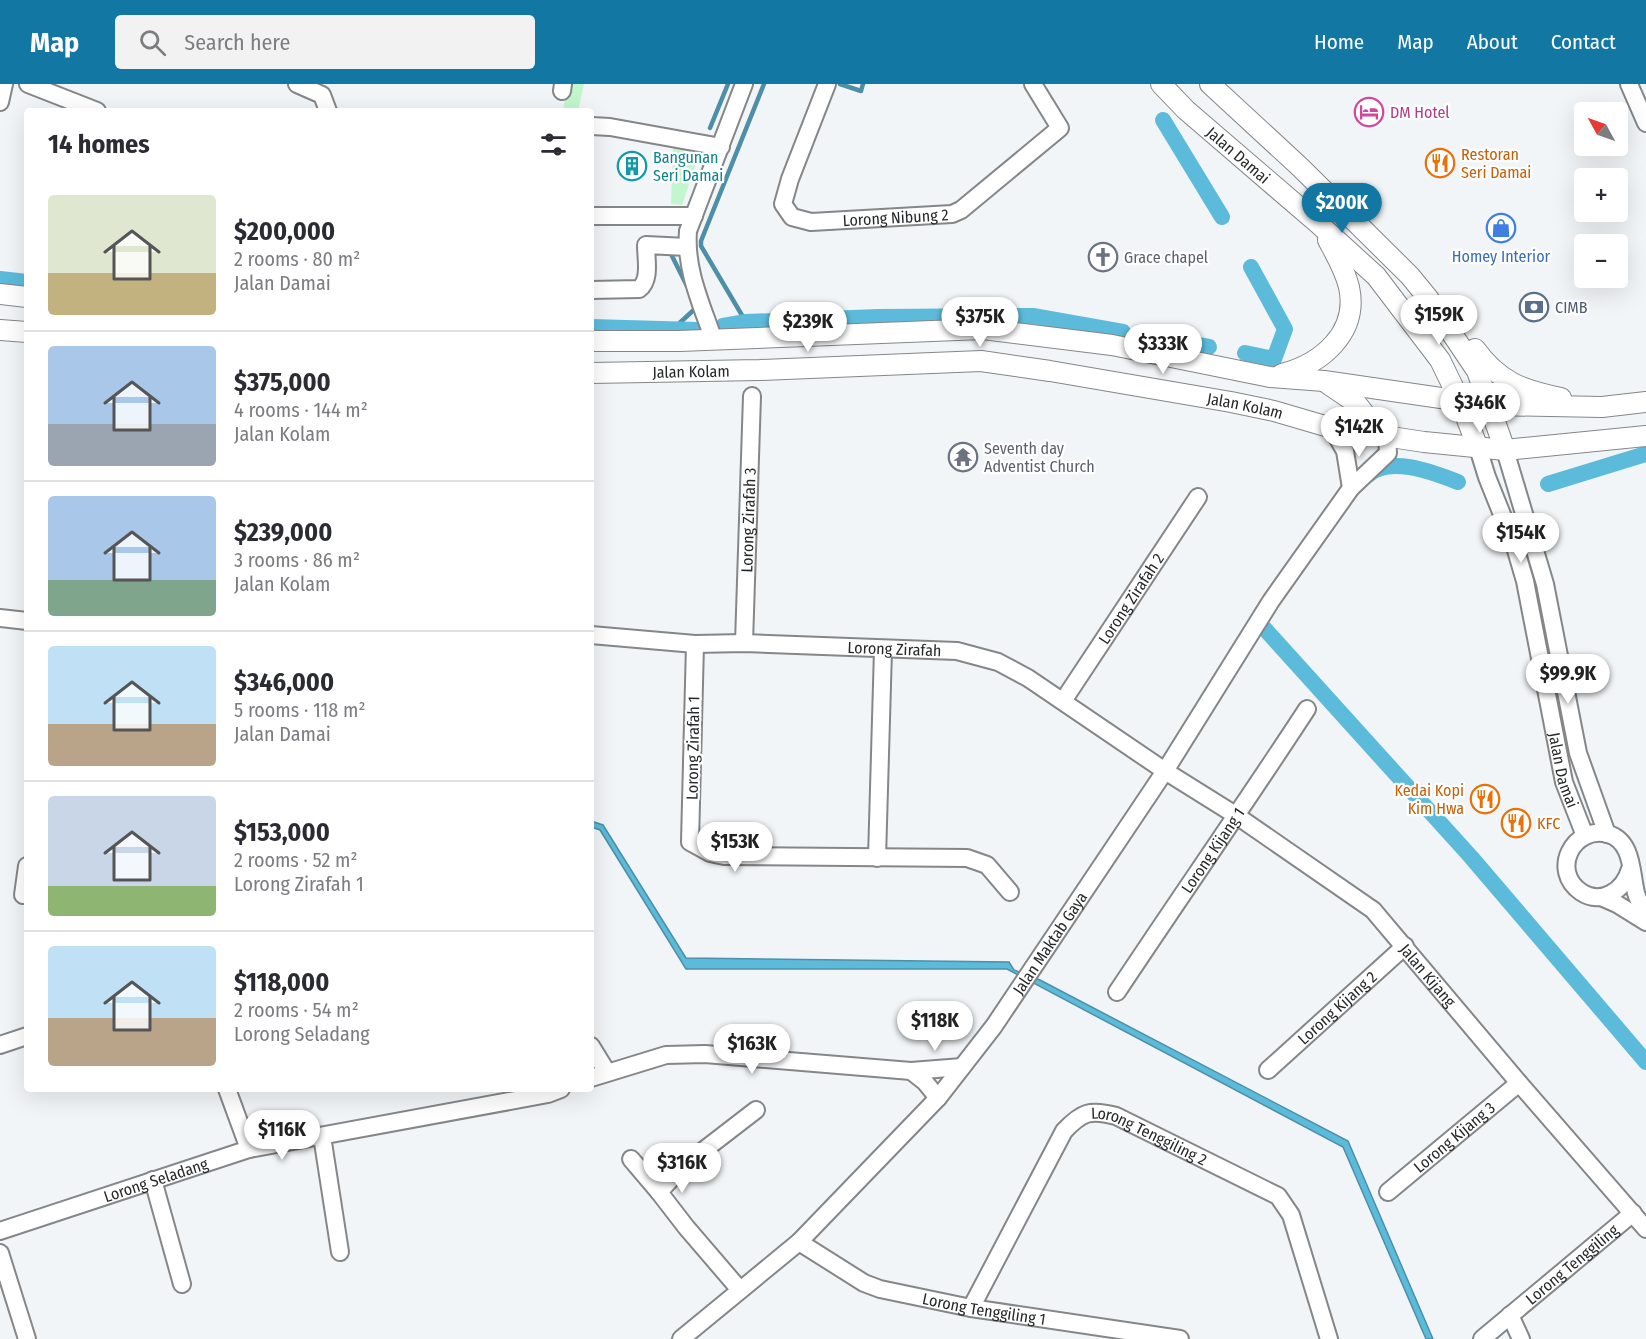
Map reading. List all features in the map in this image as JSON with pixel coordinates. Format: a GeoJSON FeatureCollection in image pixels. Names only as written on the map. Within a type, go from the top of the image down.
{"type":"FeatureCollection","features":[{"type":"Feature","properties":{"kind":"main road","name":"Jalan Damai"},"geometry":{"type":"LineString","coordinates":[[1161,84],[1186,110],[1376,276],[1440,360],[1478,448]]}},
{"type":"Feature","properties":{"kind":"main road","name":"Jalan Damai"},"geometry":{"type":"LineString","coordinates":[[1210,84],[1300,167],[1410,276],[1428,298],[1477,371],[1505,450]]}},
{"type":"Feature","properties":{"kind":"main road"},"geometry":{"type":"LineString","coordinates":[[1270,377],[1302,369],[1334,346],[1345,327],[1350,308],[1349,289],[1341,263],[1321,226]]}},
{"type":"Feature","properties":{"kind":"main road"},"geometry":{"type":"LineString","coordinates":[[1410,276],[1444,306],[1487,365],[1500,377],[1528,391],[1602,407]]}},
{"type":"Feature","properties":{"kind":"main road"},"geometry":{"type":"LineString","coordinates":[[0,294],[24,297]]}},
{"type":"Feature","properties":{"kind":"main road","name":"Jalan Kolam"},"geometry":{"type":"LineString","coordinates":[[594,341],[679,341],[983,329],[1112,345],[1270,377],[1324,381],[1459,402],[1489,405],[1602,407],[1646,402]]}},
{"type":"Feature","properties":{"kind":"main road"},"geometry":{"type":"LineString","coordinates":[[0,330],[24,332]]}},
{"type":"Feature","properties":{"kind":"main road"},"geometry":{"type":"LineString","coordinates":[[713,338],[737,360],[760,370]]}},
{"type":"Feature","properties":{"kind":"main road","name":"Jalan Kolam"},"geometry":{"type":"LineString","coordinates":[[594,373],[760,370],[981,361],[1231,402],[1274,411],[1332,428],[1478,448],[1505,450],[1646,436]]}},
{"type":"Feature","properties":{"kind":"main road"},"geometry":{"type":"LineString","coordinates":[[1324,381],[1356,403],[1370,421],[1388,437]]}},
{"type":"Feature","properties":{"kind":"street"},"geometry":{"type":"LineString","coordinates":[[0,102],[4,84]]}},
{"type":"Feature","properties":{"kind":"street"},"geometry":{"type":"LineString","coordinates":[[28,84],[89,108]]}},
{"type":"Feature","properties":{"kind":"street"},"geometry":{"type":"LineString","coordinates":[[297,84],[322,95],[327,108]]}},
{"type":"Feature","properties":{"kind":"street"},"geometry":{"type":"LineString","coordinates":[[713,338],[692,279],[687,247],[688,231],[744,84]]}},
{"type":"Feature","properties":{"kind":"street","name":"Lorong Nibung 2"},"geometry":{"type":"LineString","coordinates":[[827,84],[790,179],[783,204],[792,217],[811,222],[952,214],[961,210],[1060,128],[1033,84]]}},
{"type":"Feature","properties":{"kind":"street"},"geometry":{"type":"LineString","coordinates":[[1629,84],[1646,123]]}},
{"type":"Feature","properties":{"kind":"street"},"geometry":{"type":"LineString","coordinates":[[594,126],[721,147]]}},
{"type":"Feature","properties":{"kind":"street"},"geometry":{"type":"LineString","coordinates":[[594,216],[694,216]]}},
{"type":"Feature","properties":{"kind":"street"},"geometry":{"type":"LineString","coordinates":[[594,290],[633,290],[642,286],[646,278],[647,216]]}},
{"type":"Feature","properties":{"kind":"street"},"geometry":{"type":"LineString","coordinates":[[646,245],[687,247]]}},
{"type":"Feature","properties":{"kind":"street","name":"Lorong Zirafah 3"},"geometry":{"type":"LineString","coordinates":[[744,643],[752,396]]}},
{"type":"Feature","properties":{"kind":"street"},"geometry":{"type":"LineString","coordinates":[[1332,428],[1345,451],[1351,488]]}},
{"type":"Feature","properties":{"kind":"street","name":"Jalan Maktab Gaya"},"geometry":{"type":"LineString","coordinates":[[681,1339],[799,1242],[938,1098],[994,1026],[1165,771],[1270,601],[1351,488],[1388,453],[1388,437]]}},
{"type":"Feature","properties":{"kind":"street","name":"Jalan Damai"},"geometry":{"type":"LineString","coordinates":[[1478,448],[1515,547],[1525,581],[1564,782],[1585,836]]}},
{"type":"Feature","properties":{"kind":"street","name":"Jalan Damai"},"geometry":{"type":"LineString","coordinates":[[1505,450],[1545,584],[1578,753],[1607,834]]}},
{"type":"Feature","properties":{"kind":"street","name":"Lorong Zirafah 2"},"geometry":{"type":"LineString","coordinates":[[1064,701],[1198,497]]}},
{"type":"Feature","properties":{"kind":"street"},"geometry":{"type":"LineString","coordinates":[[0,618],[24,621]]}},
{"type":"Feature","properties":{"kind":"street","name":"Lorong Zirafah"},"geometry":{"type":"LineString","coordinates":[[594,635],[695,644],[744,643],[957,651],[998,662],[1028,678],[1165,771]]}},
{"type":"Feature","properties":{"kind":"street","name":"Lorong Zirafah 1"},"geometry":{"type":"LineString","coordinates":[[695,644],[690,842],[710,854],[724,856],[967,858],[987,865],[1010,892]]}},
{"type":"Feature","properties":{"kind":"street"},"geometry":{"type":"LineString","coordinates":[[877,858],[883,650]]}},
{"type":"Feature","properties":{"kind":"street","name":"Lorong Kijang 1"},"geometry":{"type":"LineString","coordinates":[[1117,993],[1307,709]]}},
{"type":"Feature","properties":{"kind":"street","name":"Jalan Kijang"},"geometry":{"type":"LineString","coordinates":[[1165,771],[1237,816],[1373,909],[1519,1083],[1646,1228]]}},
{"type":"Feature","properties":{"kind":"street"},"geometry":{"type":"LineString","coordinates":[[1646,914],[1637,896],[1628,852],[1618,840],[1607,834],[1592,833],[1577,841],[1567,857],[1568,876],[1574,885],[1581,892],[1617,904],[1646,922]]}},
{"type":"Feature","properties":{"kind":"street"},"geometry":{"type":"LineString","coordinates":[[1601,897],[1617,891],[1623,885],[1630,869]]}},
{"type":"Feature","properties":{"kind":"street"},"geometry":{"type":"LineString","coordinates":[[23,895],[24,888]]}},
{"type":"Feature","properties":{"kind":"street","name":"Lorong Kijang 2"},"geometry":{"type":"LineString","coordinates":[[1268,1070],[1405,946]]}},
{"type":"Feature","properties":{"kind":"street"},"geometry":{"type":"LineString","coordinates":[[0,1045],[24,1037]]}},
{"type":"Feature","properties":{"kind":"street"},"geometry":{"type":"LineString","coordinates":[[594,1057],[599,1075],[666,1055],[705,1054],[911,1071],[962,1067]]}},
{"type":"Feature","properties":{"kind":"street"},"geometry":{"type":"LineString","coordinates":[[911,1071],[925,1082],[938,1098]]}},
{"type":"Feature","properties":{"kind":"street","name":"Lorong Kijang 3"},"geometry":{"type":"LineString","coordinates":[[1388,1192],[1519,1083]]}},
{"type":"Feature","properties":{"kind":"street"},"geometry":{"type":"LineString","coordinates":[[228,1092],[249,1149]]}},
{"type":"Feature","properties":{"kind":"street","name":"Lorong Seladang"},"geometry":{"type":"LineString","coordinates":[[0,1231],[249,1149],[553,1092]]}},
{"type":"Feature","properties":{"kind":"street"},"geometry":{"type":"LineString","coordinates":[[659,1192],[682,1167],[756,1110]]}},
{"type":"Feature","properties":{"kind":"street","name":"Lorong Tenggiling 2"},"geometry":{"type":"LineString","coordinates":[[971,1308],[1064,1131],[1074,1120],[1087,1112],[1100,1112],[1116,1116],[1278,1196],[1291,1215],[1329,1339]]}},
{"type":"Feature","properties":{"kind":"street"},"geometry":{"type":"LineString","coordinates":[[322,1136],[340,1252]]}},
{"type":"Feature","properties":{"kind":"street"},"geometry":{"type":"LineString","coordinates":[[632,1159],[740,1290]]}},
{"type":"Feature","properties":{"kind":"street"},"geometry":{"type":"LineString","coordinates":[[153,1180],[182,1284]]}},
{"type":"Feature","properties":{"kind":"street","name":"Lorong Tenggiling"},"geometry":{"type":"LineString","coordinates":[[1482,1339],[1633,1214]]}},
{"type":"Feature","properties":{"kind":"street","name":"Lorong Tenggiling 1"},"geometry":{"type":"LineString","coordinates":[[799,1242],[864,1283],[880,1289],[971,1308],[1180,1339]]}},
{"type":"Feature","properties":{"kind":"street"},"geometry":{"type":"LineString","coordinates":[[0,1253],[27,1339]]}},
{"type":"Feature","properties":{"kind":"street"},"geometry":{"type":"LineString","coordinates":[[1510,1315],[1521,1339]]}},
{"type":"Feature","properties":{"kind":"green space"},"geometry":{"type":"Polygon","coordinates":[[[568,84],[584,84],[579,108],[563,108],[568,84]]]}},
{"type":"Feature","properties":{"kind":"green space"},"geometry":{"type":"Polygon","coordinates":[[[673,147],[699,155],[682,205],[671,204],[673,147]]]}},
{"type":"Feature","properties":{"kind":"water"},"geometry":{"type":"Polygon","coordinates":[[[594,822],[603,825],[686,958],[1009,962],[1014,970],[1040,980],[1348,1141],[1433,1339],[1426,1339],[1343,1147],[1007,969],[686,969],[600,830],[594,828],[594,822]]]}},
{"type":"Feature","properties":{"kind":"waterway"},"geometry":{"type":"LineString","coordinates":[[710,128],[728,84]]}},
{"type":"Feature","properties":{"kind":"waterway"},"geometry":{"type":"LineString","coordinates":[[746,322],[701,246],[701,241],[764,84]]}},
{"type":"Feature","properties":{"kind":"waterway"},"geometry":{"type":"LineString","coordinates":[[840,84],[861,91],[863,84]]}},
{"type":"Feature","properties":{"kind":"waterway"},"geometry":{"type":"LineString","coordinates":[[1163,120],[1222,217]]}},
{"type":"Feature","properties":{"kind":"waterway"},"geometry":{"type":"LineString","coordinates":[[672,256],[687,286]]}},
{"type":"Feature","properties":{"kind":"waterway"},"geometry":{"type":"LineString","coordinates":[[1245,353],[1274,359],[1285,329],[1251,267]]}},
{"type":"Feature","properties":{"kind":"waterway"},"geometry":{"type":"LineString","coordinates":[[0,279],[24,282]]}},
{"type":"Feature","properties":{"kind":"waterway"},"geometry":{"type":"LineString","coordinates":[[672,330],[698,306]]}},
{"type":"Feature","properties":{"kind":"waterway"},"geometry":{"type":"LineString","coordinates":[[723,326],[746,322],[878,317],[1033,316],[1123,332]]}},
{"type":"Feature","properties":{"kind":"waterway"},"geometry":{"type":"LineString","coordinates":[[594,327],[696,330]]}},
{"type":"Feature","properties":{"kind":"waterway"},"geometry":{"type":"LineString","coordinates":[[1175,341],[1209,347]]}},
{"type":"Feature","properties":{"kind":"waterway"},"geometry":{"type":"LineString","coordinates":[[1548,484],[1646,454]]}},
{"type":"Feature","properties":{"kind":"waterway"},"geometry":{"type":"LineString","coordinates":[[1368,475],[1377,469],[1400,466],[1425,471],[1458,482]]}},
{"type":"Feature","properties":{"kind":"waterway"},"geometry":{"type":"LineString","coordinates":[[1264,628],[1471,857],[1646,1062]]}},
{"type":"Feature","properties":{"kind":"place","name":"DM Hotel"},"geometry":{"type":"Point","coordinates":[1369,112]}},
{"type":"Feature","properties":{"kind":"place","name":"Restoran Seri Damai"},"geometry":{"type":"Point","coordinates":[1440,163]}},
{"type":"Feature","properties":{"kind":"place","name":"Bangunan Seri Damai"},"geometry":{"type":"Point","coordinates":[632,166]}},
{"type":"Feature","properties":{"kind":"place","name":"Homey Interior"},"geometry":{"type":"Point","coordinates":[1501,228]}},
{"type":"Feature","properties":{"kind":"place","name":"Grace chapel"},"geometry":{"type":"Point","coordinates":[1103,257]}},
{"type":"Feature","properties":{"kind":"place","name":"CIMB"},"geometry":{"type":"Point","coordinates":[1534,307]}},
{"type":"Feature","properties":{"kind":"place","name":"Seventh day Adventist Church"},"geometry":{"type":"Point","coordinates":[963,457]}},
{"type":"Feature","properties":{"kind":"place","name":"Kedai Kopi Kim Hwa"},"geometry":{"type":"Point","coordinates":[1485,799]}},
{"type":"Feature","properties":{"kind":"place","name":"KFC"},"geometry":{"type":"Point","coordinates":[1516,823]}}]}
